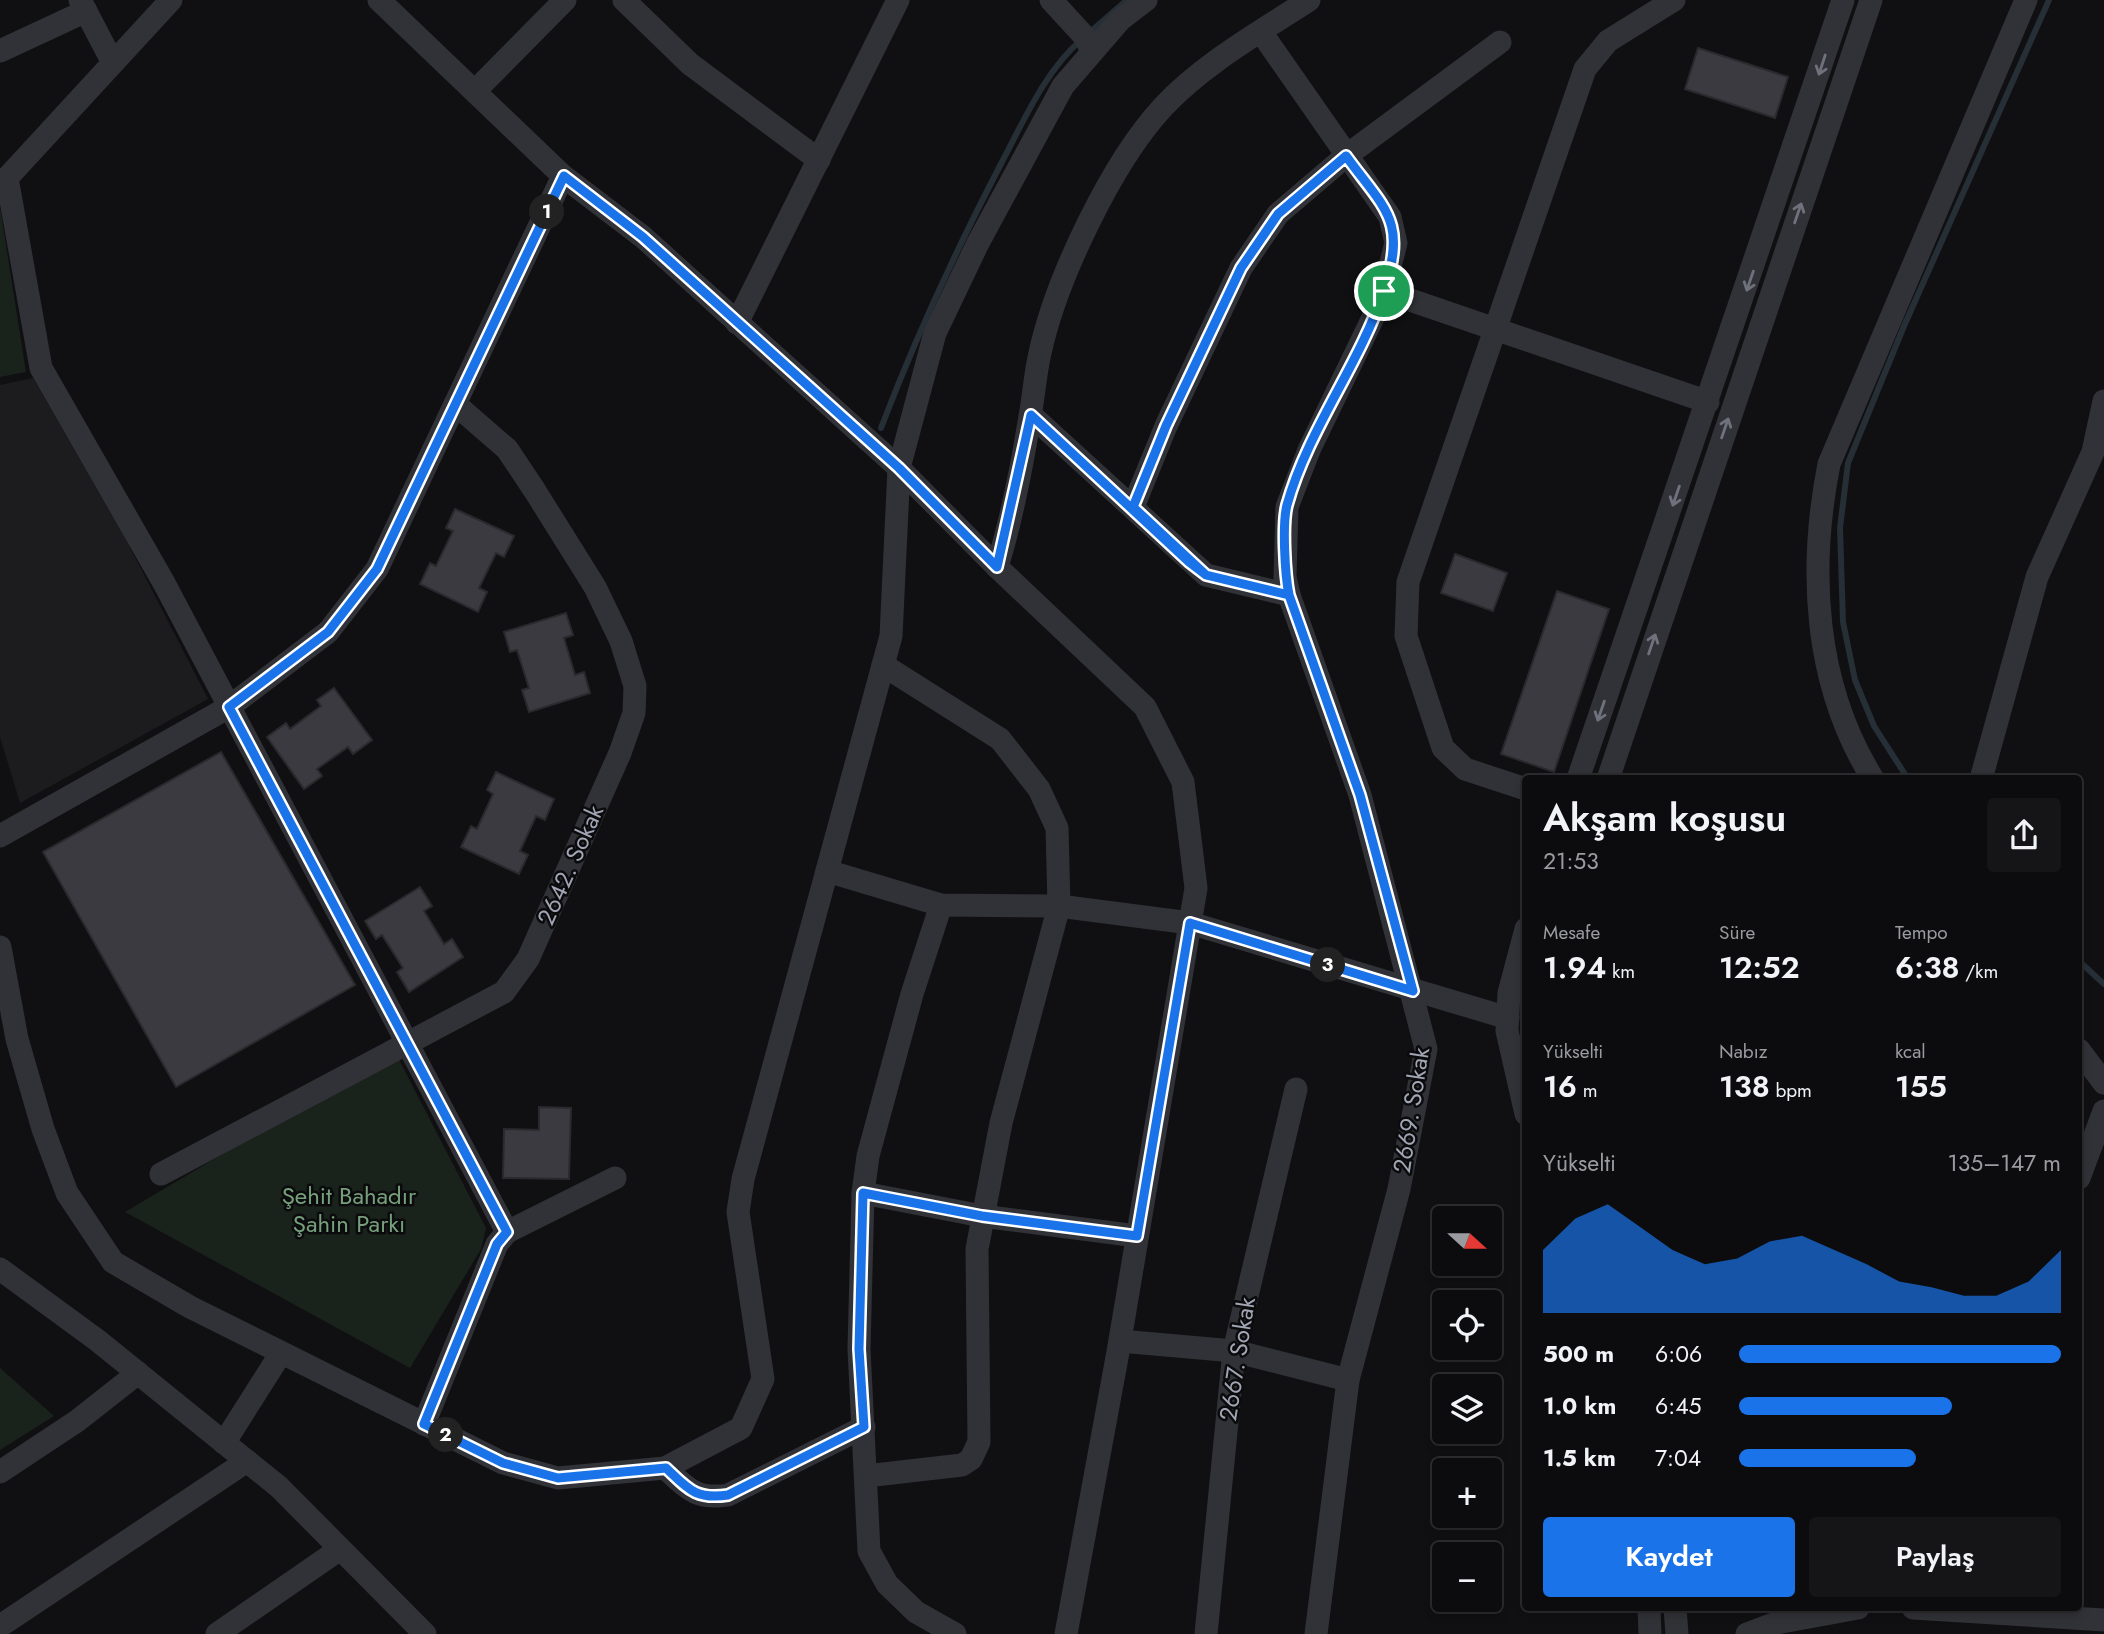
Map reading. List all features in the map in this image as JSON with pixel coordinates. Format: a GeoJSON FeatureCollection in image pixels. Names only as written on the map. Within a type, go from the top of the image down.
{"type":"FeatureCollection","features":[{"type":"Feature","properties":{"kind":"street"},"geometry":{"type":"LineString","coordinates":[[171,0],[112,61],[74,107],[3,179],[40,368],[164,583],[507,1232]]}},
{"type":"Feature","properties":{"kind":"street"},"geometry":{"type":"LineString","coordinates":[[379,0],[564,176],[643,237],[899,468],[997,567],[1145,707],[1183,782],[1196,888],[1120,1341],[1066,1634]]}},
{"type":"Feature","properties":{"kind":"street"},"geometry":{"type":"LineString","coordinates":[[476,90],[565,0]]}},
{"type":"Feature","properties":{"kind":"street"},"geometry":{"type":"LineString","coordinates":[[624,0],[690,64],[818,160]]}},
{"type":"Feature","properties":{"kind":"street"},"geometry":{"type":"LineString","coordinates":[[1051,0],[1085,37],[1092,51]]}},
{"type":"Feature","properties":{"kind":"street"},"geometry":{"type":"LineString","coordinates":[[0,947],[9,1044],[67,1193],[113,1262],[190,1307],[503,1463],[558,1478],[666,1468],[741,1428],[763,1379],[738,1212],[743,1179],[891,636],[899,468],[935,333],[1037,129],[1063,86],[1120,20],[1146,0]]}},
{"type":"Feature","properties":{"kind":"street"},"geometry":{"type":"LineString","coordinates":[[997,567],[1031,415],[1040,353],[1057,298],[1091,218],[1122,160],[1164,106],[1213,65],[1309,0]]}},
{"type":"Feature","properties":{"kind":"street"},"geometry":{"type":"LineString","coordinates":[[1522,788],[1465,769],[1443,748],[1406,636],[1408,582],[1585,69],[1608,41],[1674,0]]}},
{"type":"Feature","properties":{"kind":"street"},"geometry":{"type":"LineString","coordinates":[[1579,775],[1843,0]]}},
{"type":"Feature","properties":{"kind":"street"},"geometry":{"type":"LineString","coordinates":[[1609,775],[1871,0]]}},
{"type":"Feature","properties":{"kind":"street"},"geometry":{"type":"LineString","coordinates":[[1871,775],[1852,745],[1823,657],[1817,581],[1822,498],[1829,464],[2026,0]]}},
{"type":"Feature","properties":{"kind":"street"},"geometry":{"type":"LineString","coordinates":[[737,323],[818,160],[891,2]]}},
{"type":"Feature","properties":{"kind":"street"},"geometry":{"type":"LineString","coordinates":[[0,51],[83,5],[112,61]]}},
{"type":"Feature","properties":{"kind":"street","name":"2669. Sokak"},"geometry":{"type":"LineString","coordinates":[[1261,32],[1390,217],[1396,243],[1384,291],[1309,450],[1287,507],[1285,577],[1360,795],[1426,1049],[1399,1189],[1348,1380],[1316,1634]]}},
{"type":"Feature","properties":{"kind":"street"},"geometry":{"type":"LineString","coordinates":[[1133,507],[1166,426],[1241,268],[1278,214],[1346,156],[1500,42]]}},
{"type":"Feature","properties":{"kind":"street"},"geometry":{"type":"LineString","coordinates":[[0,836],[229,707],[328,632],[377,569],[564,176]]}},
{"type":"Feature","properties":{"kind":"street"},"geometry":{"type":"LineString","coordinates":[[1384,291],[1708,402]]}},
{"type":"Feature","properties":{"kind":"street"},"geometry":{"type":"LineString","coordinates":[[1983,775],[2037,577],[2092,452],[2104,401]]}},
{"type":"Feature","properties":{"kind":"street","name":"2642. Sokak"},"geometry":{"type":"LineString","coordinates":[[161,1174],[503,992],[528,959],[620,753],[634,713],[635,686],[621,641],[595,587],[507,449],[455,404]]}},
{"type":"Feature","properties":{"kind":"street"},"geometry":{"type":"LineString","coordinates":[[1031,415],[1206,575],[1289,595]]}},
{"type":"Feature","properties":{"kind":"street"},"geometry":{"type":"LineString","coordinates":[[866,1476],[962,1465],[971,1460],[979,1442],[976,1249],[1001,1123],[1059,906],[1057,828],[1039,789],[1000,739],[883,665]]}},
{"type":"Feature","properties":{"kind":"street"},"geometry":{"type":"LineString","coordinates":[[827,871],[941,905],[1059,906],[1190,923],[1508,1018]]}},
{"type":"Feature","properties":{"kind":"street"},"geometry":{"type":"LineString","coordinates":[[941,905],[912,994],[868,1156],[863,1193],[859,1349],[869,1551],[887,1584],[916,1612],[955,1634]]}},
{"type":"Feature","properties":{"kind":"street"},"geometry":{"type":"LineString","coordinates":[[1522,944],[1509,993],[1507,1031],[1522,1097]]}},
{"type":"Feature","properties":{"kind":"street"},"geometry":{"type":"LineString","coordinates":[[2082,1054],[2104,1083]]}},
{"type":"Feature","properties":{"kind":"street","name":"2667. Sokak"},"geometry":{"type":"LineString","coordinates":[[1206,1634],[1234,1351],[1296,1089]]}},
{"type":"Feature","properties":{"kind":"street"},"geometry":{"type":"LineString","coordinates":[[2082,1170],[2104,1111]]}},
{"type":"Feature","properties":{"kind":"street"},"geometry":{"type":"LineString","coordinates":[[424,1424],[497,1244],[507,1232],[615,1178]]}},
{"type":"Feature","properties":{"kind":"street"},"geometry":{"type":"LineString","coordinates":[[863,1193],[982,1216],[1137,1236]]}},
{"type":"Feature","properties":{"kind":"street"},"geometry":{"type":"LineString","coordinates":[[0,1269],[138,1373],[279,1487],[425,1634]]}},
{"type":"Feature","properties":{"kind":"street"},"geometry":{"type":"LineString","coordinates":[[1120,1341],[1234,1351],[1348,1380]]}},
{"type":"Feature","properties":{"kind":"street"},"geometry":{"type":"LineString","coordinates":[[224,1443],[281,1353]]}},
{"type":"Feature","properties":{"kind":"street"},"geometry":{"type":"LineString","coordinates":[[0,1472],[77,1421],[138,1373]]}},
{"type":"Feature","properties":{"kind":"street"},"geometry":{"type":"LineString","coordinates":[[666,1468],[690,1491],[709,1499],[728,1495],[864,1427]]}},
{"type":"Feature","properties":{"kind":"street"},"geometry":{"type":"LineString","coordinates":[[0,1626],[247,1461]]}},
{"type":"Feature","properties":{"kind":"street"},"geometry":{"type":"LineString","coordinates":[[217,1634],[340,1549]]}},
{"type":"Feature","properties":{"kind":"street"},"geometry":{"type":"LineString","coordinates":[[1649,1611],[1650,1634]]}},
{"type":"Feature","properties":{"kind":"street"},"geometry":{"type":"LineString","coordinates":[[1675,1611],[1676,1634]]}},
{"type":"Feature","properties":{"kind":"street"},"geometry":{"type":"LineString","coordinates":[[1747,1634],[1776,1623],[1842,1611]]}},
{"type":"Feature","properties":{"kind":"street"},"geometry":{"type":"LineString","coordinates":[[1931,1611],[1974,1618],[2104,1620]]}},
{"type":"Feature","properties":{"kind":"shaded area"},"geometry":{"type":"Polygon","coordinates":[[[33,378],[124,536],[208,699],[20,803],[0,737],[0,385],[33,378]]]}},
{"type":"Feature","properties":{"kind":"green space"},"geometry":{"type":"Polygon","coordinates":[[[0,207],[26,372],[0,377],[0,207]]]}},
{"type":"Feature","properties":{"kind":"green space","name":"Şehit Bahadır Şahin Parkı"},"geometry":{"type":"Polygon","coordinates":[[[395,1052],[486,1228],[481,1249],[410,1368],[125,1212],[395,1052]]]}},
{"type":"Feature","properties":{"kind":"green space"},"geometry":{"type":"Polygon","coordinates":[[[0,1368],[54,1416],[0,1450],[0,1368]]]}},
{"type":"Feature","properties":{"kind":"building"},"geometry":{"type":"Polygon","coordinates":[[[1698,48],[1788,77],[1775,118],[1685,89],[1698,48]]]}},
{"type":"Feature","properties":{"kind":"building"},"geometry":{"type":"Polygon","coordinates":[[[455,509],[514,536],[504,557],[496,553],[479,588],[487,592],[478,612],[420,584],[430,563],[436,566],[453,531],[446,528],[455,509]]]}},
{"type":"Feature","properties":{"kind":"building"},"geometry":{"type":"Polygon","coordinates":[[[1455,554],[1507,573],[1493,611],[1441,593],[1455,554]]]}},
{"type":"Feature","properties":{"kind":"building"},"geometry":{"type":"Polygon","coordinates":[[[1557,591],[1609,609],[1554,772],[1501,754],[1557,591]]]}},
{"type":"Feature","properties":{"kind":"building"},"geometry":{"type":"Polygon","coordinates":[[[566,613],[573,635],[564,638],[575,675],[584,672],[590,693],[529,712],[522,690],[529,688],[517,650],[510,652],[504,632],[566,613]]]}},
{"type":"Feature","properties":{"kind":"building"},"geometry":{"type":"Polygon","coordinates":[[[334,688],[372,740],[353,754],[348,747],[317,769],[322,776],[304,789],[267,737],[286,723],[290,729],[321,706],[317,700],[334,688]]]}},
{"type":"Feature","properties":{"kind":"building"},"geometry":{"type":"Polygon","coordinates":[[[221,752],[355,985],[176,1087],[43,852],[221,752]]]}},
{"type":"Feature","properties":{"kind":"building"},"geometry":{"type":"Polygon","coordinates":[[[496,772],[554,799],[545,820],[536,816],[520,851],[528,855],[519,874],[461,847],[471,826],[477,829],[493,794],[487,790],[496,772]]]}},
{"type":"Feature","properties":{"kind":"building"},"geometry":{"type":"Polygon","coordinates":[[[420,887],[432,906],[424,911],[444,944],[452,939],[463,957],[409,992],[397,972],[403,968],[382,935],[376,939],[365,921],[420,887]]]}},
{"type":"Feature","properties":{"kind":"building"},"geometry":{"type":"Polygon","coordinates":[[[539,1107],[571,1108],[569,1179],[503,1178],[504,1129],[539,1130],[539,1107]]]}},
{"type":"Feature","properties":{"kind":"waterway"},"geometry":{"type":"LineString","coordinates":[[1089,33],[1127,0]]}},
{"type":"Feature","properties":{"kind":"waterway"},"geometry":{"type":"LineString","coordinates":[[1905,775],[1874,726],[1855,680],[1843,622],[1840,528],[1848,463],[1904,326],[2049,0]]}},
{"type":"Feature","properties":{"kind":"waterway"},"geometry":{"type":"LineString","coordinates":[[881,428],[908,360],[969,226],[1046,81],[1081,40]]}},
{"type":"Feature","properties":{"kind":"waterway"},"geometry":{"type":"LineString","coordinates":[[2082,964],[2104,984]]}},
{"type":"Feature","properties":{"kind":"route"},"geometry":{"type":"LineString","coordinates":[[1384,291],[1309,450],[1287,507],[1285,577],[1289,595],[1206,575],[1189,562],[1133,507],[1031,415],[1005,543],[997,567],[899,468],[643,237],[564,176],[377,569],[328,632],[229,707],[507,1232],[497,1244],[424,1424],[503,1463],[558,1478],[666,1468],[690,1491],[709,1499],[728,1495],[864,1427],[859,1349],[863,1193],[982,1216],[1137,1236],[1190,923],[1413,991],[1360,795],[1289,595],[1232,582],[1206,575],[1133,507],[1166,426],[1241,268],[1278,214],[1346,156],[1390,217],[1396,243],[1384,291]]}}]}
